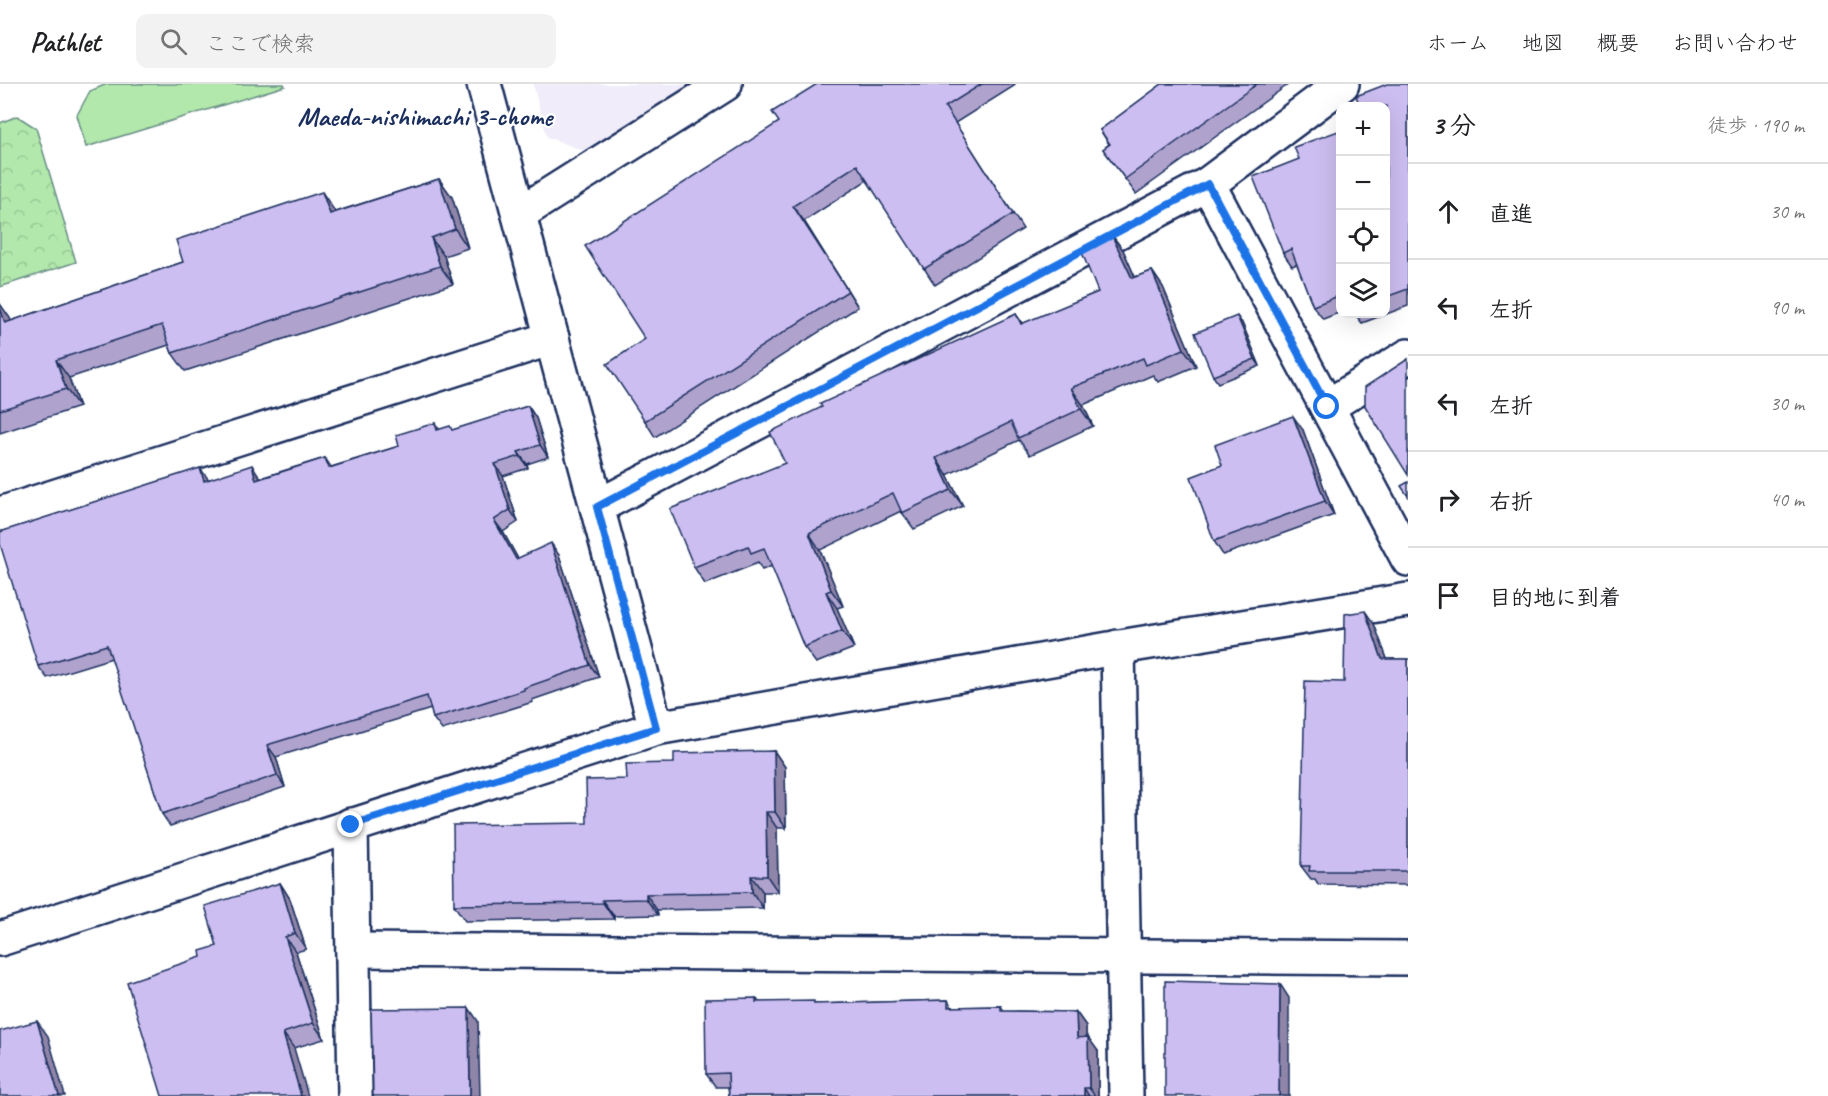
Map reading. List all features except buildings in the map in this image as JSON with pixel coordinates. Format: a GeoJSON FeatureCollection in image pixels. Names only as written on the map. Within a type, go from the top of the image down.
{"type":"FeatureCollection","features":[{"type":"Feature","properties":{"kind":"street"},"geometry":{"type":"LineString","coordinates":[[484,84],[656,728]]}},
{"type":"Feature","properties":{"kind":"street"},"geometry":{"type":"LineString","coordinates":[[519,214],[725,84]]}},
{"type":"Feature","properties":{"kind":"street"},"geometry":{"type":"LineString","coordinates":[[597,507],[1208,184],[1342,84]]}},
{"type":"Feature","properties":{"kind":"street"},"geometry":{"type":"LineString","coordinates":[[1208,184],[1408,559]]}},
{"type":"Feature","properties":{"kind":"street"},"geometry":{"type":"LineString","coordinates":[[0,514],[552,338]]}},
{"type":"Feature","properties":{"kind":"street"},"geometry":{"type":"LineString","coordinates":[[1327,407],[1408,356]]}},
{"type":"Feature","properties":{"kind":"street"},"geometry":{"type":"LineString","coordinates":[[0,939],[656,728],[1118,647],[1408,600]]}},
{"type":"Feature","properties":{"kind":"street"},"geometry":{"type":"LineString","coordinates":[[1118,647],[1126,1096]]}},
{"type":"Feature","properties":{"kind":"street"},"geometry":{"type":"LineString","coordinates":[[351,825],[355,1096]]}},
{"type":"Feature","properties":{"kind":"street"},"geometry":{"type":"LineString","coordinates":[[353,950],[1408,957]]}},
{"type":"Feature","properties":{"kind":"shaded area"},"geometry":{"type":"Polygon","coordinates":[[[533,84],[695,84],[590,153],[547,137],[533,84]]]}},
{"type":"Feature","properties":{"kind":"green space"},"geometry":{"type":"Polygon","coordinates":[[[107,84],[284,84],[285,86],[86,147],[77,115],[90,91],[107,84]]]}},
{"type":"Feature","properties":{"kind":"green space"},"geometry":{"type":"Polygon","coordinates":[[[17,116],[36,128],[76,262],[0,287],[0,123],[17,116]]]}},
{"type":"Feature","properties":{"kind":"district","name":"Maeda-nishimachi 3-chome"},"geometry":{"type":"Point","coordinates":[425,116]}},
{"type":"Feature","properties":{"kind":"route"},"geometry":{"type":"LineString","coordinates":[[351,825],[656,728],[597,507],[1208,184],[1327,407]]}}]}
